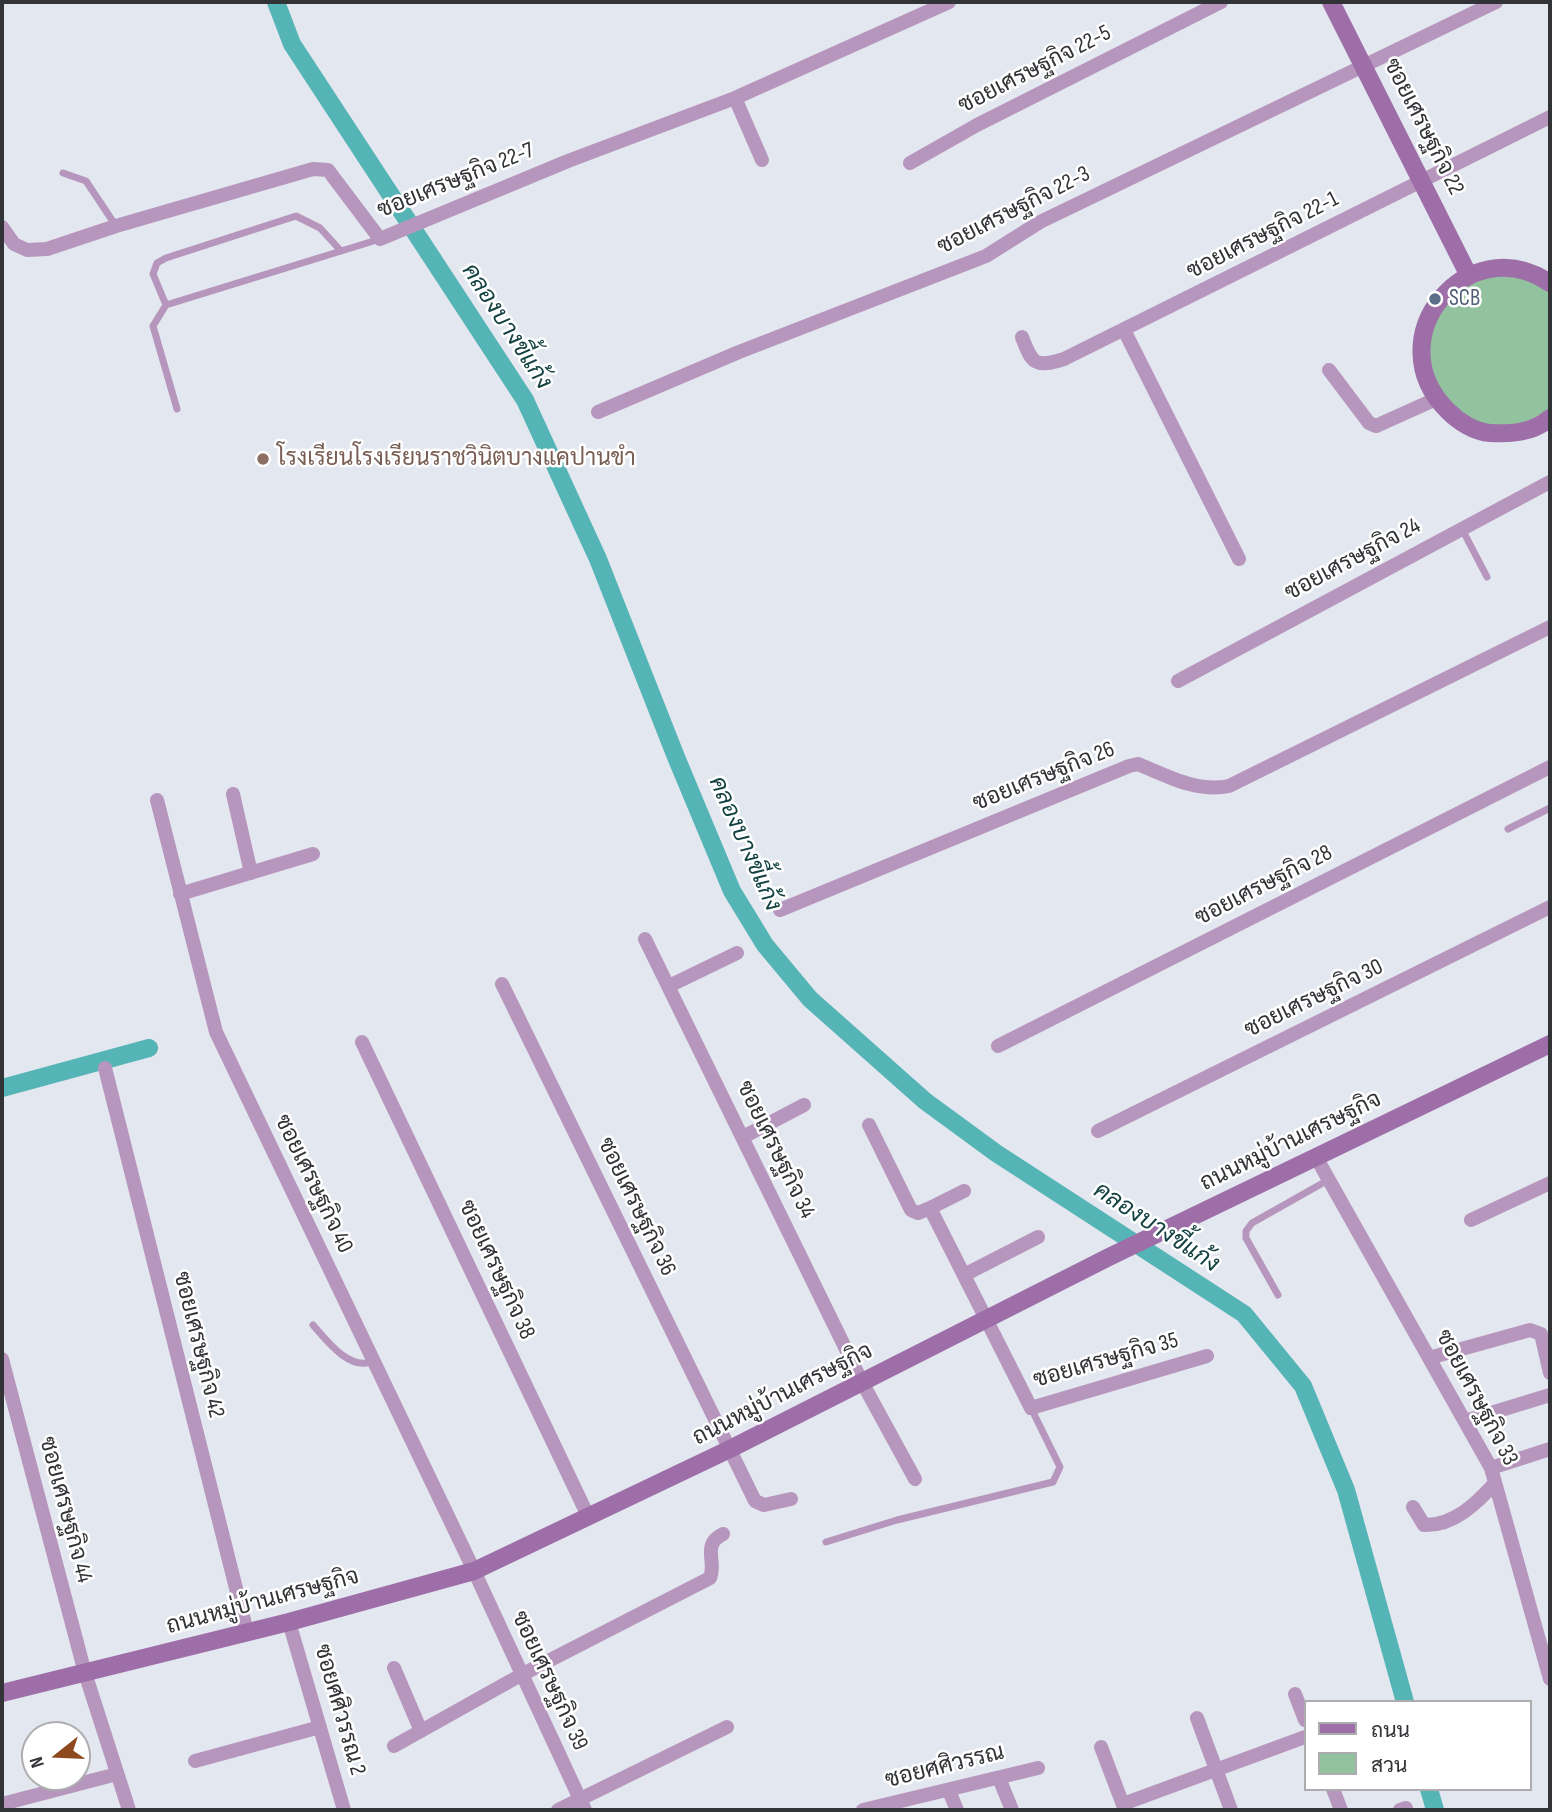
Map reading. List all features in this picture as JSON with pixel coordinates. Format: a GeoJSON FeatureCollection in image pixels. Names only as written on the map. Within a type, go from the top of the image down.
{"type":"FeatureCollection","features":[{"type":"Feature","properties":{"kind":"street","name":"ซอยเศรษฐกิจ 22-7"},"geometry":{"type":"LineString","coordinates":[[2,227],[14,244],[27,250],[47,249],[116,226],[313,169],[328,170],[385,238],[568,161],[735,98],[949,2]]}},
{"type":"Feature","properties":{"kind":"street","name":"ซอยเศรษฐกิจ 22-5"},"geometry":{"type":"LineString","coordinates":[[909,163],[1114,54],[1221,2]]}},
{"type":"Feature","properties":{"kind":"street","name":"ซอยเศรษฐกิจ 22"},"geometry":{"type":"LineString","coordinates":[[1331,2],[1469,276]]}},
{"type":"Feature","properties":{"kind":"street","name":"ซอยเศรษฐกิจ 22-3"},"geometry":{"type":"LineString","coordinates":[[598,411],[739,352],[986,256],[1040,222],[1496,2]]}},
{"type":"Feature","properties":{"kind":"street"},"geometry":{"type":"LineString","coordinates":[[735,98],[762,160]]}},
{"type":"Feature","properties":{"kind":"street","name":"ซอยเศรษฐกิจ 22-1"},"geometry":{"type":"LineString","coordinates":[[1022,337],[1030,358],[1045,365],[1124,330],[1550,117]]}},
{"type":"Feature","properties":{"kind":"street"},"geometry":{"type":"LineString","coordinates":[[1548,427],[1513,434],[1484,432],[1457,420],[1436,399],[1424,373],[1422,333],[1444,293],[1469,276],[1494,268],[1522,270],[1550,283]]}},
{"type":"Feature","properties":{"kind":"street"},"geometry":{"type":"LineString","coordinates":[[1124,330],[1239,559]]}},
{"type":"Feature","properties":{"kind":"street"},"geometry":{"type":"LineString","coordinates":[[1329,370],[1369,423],[1376,426],[1436,399]]}},
{"type":"Feature","properties":{"kind":"street","name":"ซอยเศรษฐกิจ 24"},"geometry":{"type":"LineString","coordinates":[[1178,681],[1550,482]]}},
{"type":"Feature","properties":{"kind":"street","name":"ซอยเศรษฐกิจ 26"},"geometry":{"type":"LineString","coordinates":[[780,910],[1129,766],[1138,764],[1200,787],[1214,789],[1229,786],[1550,627]]}},
{"type":"Feature","properties":{"kind":"street","name":"ซอยเศรษฐกิจ 28"},"geometry":{"type":"LineString","coordinates":[[998,1046],[1550,767]]}},
{"type":"Feature","properties":{"kind":"street"},"geometry":{"type":"LineString","coordinates":[[233,794],[251,873]]}},
{"type":"Feature","properties":{"kind":"street","name":"ซอยเศรษฐกิจ 40"},"geometry":{"type":"LineString","coordinates":[[157,800],[216,1032],[474,1570]]}},
{"type":"Feature","properties":{"kind":"street"},"geometry":{"type":"LineString","coordinates":[[180,894],[313,854]]}},
{"type":"Feature","properties":{"kind":"street","name":"ซอยเศรษฐกิจ 30"},"geometry":{"type":"LineString","coordinates":[[1098,1132],[1550,907]]}},
{"type":"Feature","properties":{"kind":"street","name":"ซอยเศรษฐกิจ 34"},"geometry":{"type":"LineString","coordinates":[[645,939],[862,1382],[915,1479]]}},
{"type":"Feature","properties":{"kind":"street"},"geometry":{"type":"LineString","coordinates":[[669,986],[737,953]]}},
{"type":"Feature","properties":{"kind":"street","name":"ซอยเศรษฐกิจ 36"},"geometry":{"type":"LineString","coordinates":[[502,984],[755,1501],[764,1505],[791,1499]]}},
{"type":"Feature","properties":{"kind":"street","name":"ซอยเศรษฐกิจ 38"},"geometry":{"type":"LineString","coordinates":[[362,1042],[589,1518]]}},
{"type":"Feature","properties":{"kind":"street","name":"ถนนหมู่บ้านเศรษฐกิจ"},"geometry":{"type":"LineString","coordinates":[[2,1693],[289,1622],[474,1570],[730,1450],[1109,1257],[1550,1044]]}},
{"type":"Feature","properties":{"kind":"street","name":"ซอยเศรษฐกิจ 42"},"geometry":{"type":"LineString","coordinates":[[106,1068],[247,1632]]}},
{"type":"Feature","properties":{"kind":"street"},"geometry":{"type":"LineString","coordinates":[[743,1137],[804,1105]]}},
{"type":"Feature","properties":{"kind":"street"},"geometry":{"type":"LineString","coordinates":[[869,1125],[911,1210],[918,1213],[964,1191]]}},
{"type":"Feature","properties":{"kind":"street","name":"ซอยเศรษฐกิจ 33"},"geometry":{"type":"LineString","coordinates":[[1316,1157],[1331,1179],[1491,1468],[1550,1679]]}},
{"type":"Feature","properties":{"kind":"street"},"geometry":{"type":"LineString","coordinates":[[1471,1220],[1550,1183]]}},
{"type":"Feature","properties":{"kind":"street","name":"ซอยเศรษฐกิจ 35"},"geometry":{"type":"LineString","coordinates":[[930,1208],[1031,1408],[1207,1356]]}},
{"type":"Feature","properties":{"kind":"street"},"geometry":{"type":"LineString","coordinates":[[964,1275],[1038,1237]]}},
{"type":"Feature","properties":{"kind":"street"},"geometry":{"type":"LineString","coordinates":[[1429,1358],[1530,1330],[1541,1334],[1550,1373]]}},
{"type":"Feature","properties":{"kind":"street","name":"ซอยเศรษฐกิจ 44"},"geometry":{"type":"LineString","coordinates":[[2,1359],[85,1673],[129,1810]]}},
{"type":"Feature","properties":{"kind":"street"},"geometry":{"type":"LineString","coordinates":[[1465,1422],[1550,1395]]}},
{"type":"Feature","properties":{"kind":"street"},"geometry":{"type":"LineString","coordinates":[[1491,1468],[1550,1449]]}},
{"type":"Feature","properties":{"kind":"street"},"geometry":{"type":"LineString","coordinates":[[1413,1507],[1424,1525],[1448,1520],[1472,1506],[1495,1483]]}},
{"type":"Feature","properties":{"kind":"street"},"geometry":{"type":"LineString","coordinates":[[394,1746],[520,1675],[710,1578],[713,1571],[709,1551],[712,1544],[723,1534]]}},
{"type":"Feature","properties":{"kind":"street","name":"ซอยเศรษฐกิจ 39"},"geometry":{"type":"LineString","coordinates":[[474,1570],[582,1805]]}},
{"type":"Feature","properties":{"kind":"street","name":"ซอยศศิวรรณ 2"},"geometry":{"type":"LineString","coordinates":[[289,1622],[344,1810]]}},
{"type":"Feature","properties":{"kind":"street"},"geometry":{"type":"LineString","coordinates":[[394,1668],[421,1731]]}},
{"type":"Feature","properties":{"kind":"street"},"geometry":{"type":"LineString","coordinates":[[1295,1694],[1304,1717]]}},
{"type":"Feature","properties":{"kind":"street"},"geometry":{"type":"LineString","coordinates":[[1196,1718],[1231,1810]]}},
{"type":"Feature","properties":{"kind":"street"},"geometry":{"type":"LineString","coordinates":[[195,1761],[320,1727]]}},
{"type":"Feature","properties":{"kind":"street"},"geometry":{"type":"LineString","coordinates":[[558,1810],[582,1805],[727,1727]]}},
{"type":"Feature","properties":{"kind":"street"},"geometry":{"type":"LineString","coordinates":[[1101,1747],[1124,1807],[1304,1737]]}},
{"type":"Feature","properties":{"kind":"street","name":"ซอยศศิวรรณ"},"geometry":{"type":"LineString","coordinates":[[863,1810],[1038,1768]]}},
{"type":"Feature","properties":{"kind":"street"},"geometry":{"type":"LineString","coordinates":[[2,1804],[117,1774]]}},
{"type":"Feature","properties":{"kind":"street"},"geometry":{"type":"LineString","coordinates":[[999,1778],[1012,1810]]}},
{"type":"Feature","properties":{"kind":"street"},"geometry":{"type":"LineString","coordinates":[[949,1791],[957,1810]]}},
{"type":"Feature","properties":{"kind":"street"},"geometry":{"type":"LineString","coordinates":[[1334,1791],[1339,1810]]}},
{"type":"Feature","properties":{"kind":"lane"},"geometry":{"type":"LineString","coordinates":[[63,173],[86,181],[116,226]]}},
{"type":"Feature","properties":{"kind":"lane"},"geometry":{"type":"LineString","coordinates":[[166,305],[153,274],[157,264],[166,258],[296,216],[320,228],[341,251]]}},
{"type":"Feature","properties":{"kind":"lane"},"geometry":{"type":"LineString","coordinates":[[177,409],[153,326],[166,305],[385,238]]}},
{"type":"Feature","properties":{"kind":"lane"},"geometry":{"type":"LineString","coordinates":[[1462,528],[1488,577]]}},
{"type":"Feature","properties":{"kind":"lane"},"geometry":{"type":"LineString","coordinates":[[1508,830],[1550,808]]}},
{"type":"Feature","properties":{"kind":"lane"},"geometry":{"type":"LineString","coordinates":[[1278,1295],[1246,1238],[1246,1231],[1252,1223],[1331,1179]]}},
{"type":"Feature","properties":{"kind":"lane"},"geometry":{"type":"LineString","coordinates":[[313,1325],[342,1354],[358,1363],[373,1361]]}},
{"type":"Feature","properties":{"kind":"lane"},"geometry":{"type":"LineString","coordinates":[[826,1542],[1009,1490],[1053,1482],[1060,1467],[1031,1408]]}},
{"type":"Feature","properties":{"kind":"green space"},"geometry":{"type":"Polygon","coordinates":[[[1501,274],[1526,278],[1550,292],[1550,408],[1514,425],[1481,423],[1454,407],[1436,380],[1429,349],[1436,318],[1459,291],[1501,274]]]}},
{"type":"Feature","properties":{"kind":"waterway","name":"คลองบางขี้แก้ง"},"geometry":{"type":"LineString","coordinates":[[276,2],[292,44],[525,400],[598,559],[732,891],[765,945],[810,999],[925,1101],[996,1153],[1244,1314],[1303,1386],[1346,1490],[1404,1700]]}},
{"type":"Feature","properties":{"kind":"waterway"},"geometry":{"type":"LineString","coordinates":[[2,1088],[149,1048]]}},
{"type":"Feature","properties":{"kind":"waterway","name":"คลองบางขี้แก้ง"},"geometry":{"type":"LineString","coordinates":[[1430,1791],[1435,1810]]}},
{"type":"Feature","properties":{"kind":"place","name":"SCB"},"geometry":{"type":"Point","coordinates":[1435,299]}},
{"type":"Feature","properties":{"kind":"place","name":"โรงเรียนโรงเรียนราชวินิตบางแคปานขำ"},"geometry":{"type":"Point","coordinates":[263,459]}}]}
